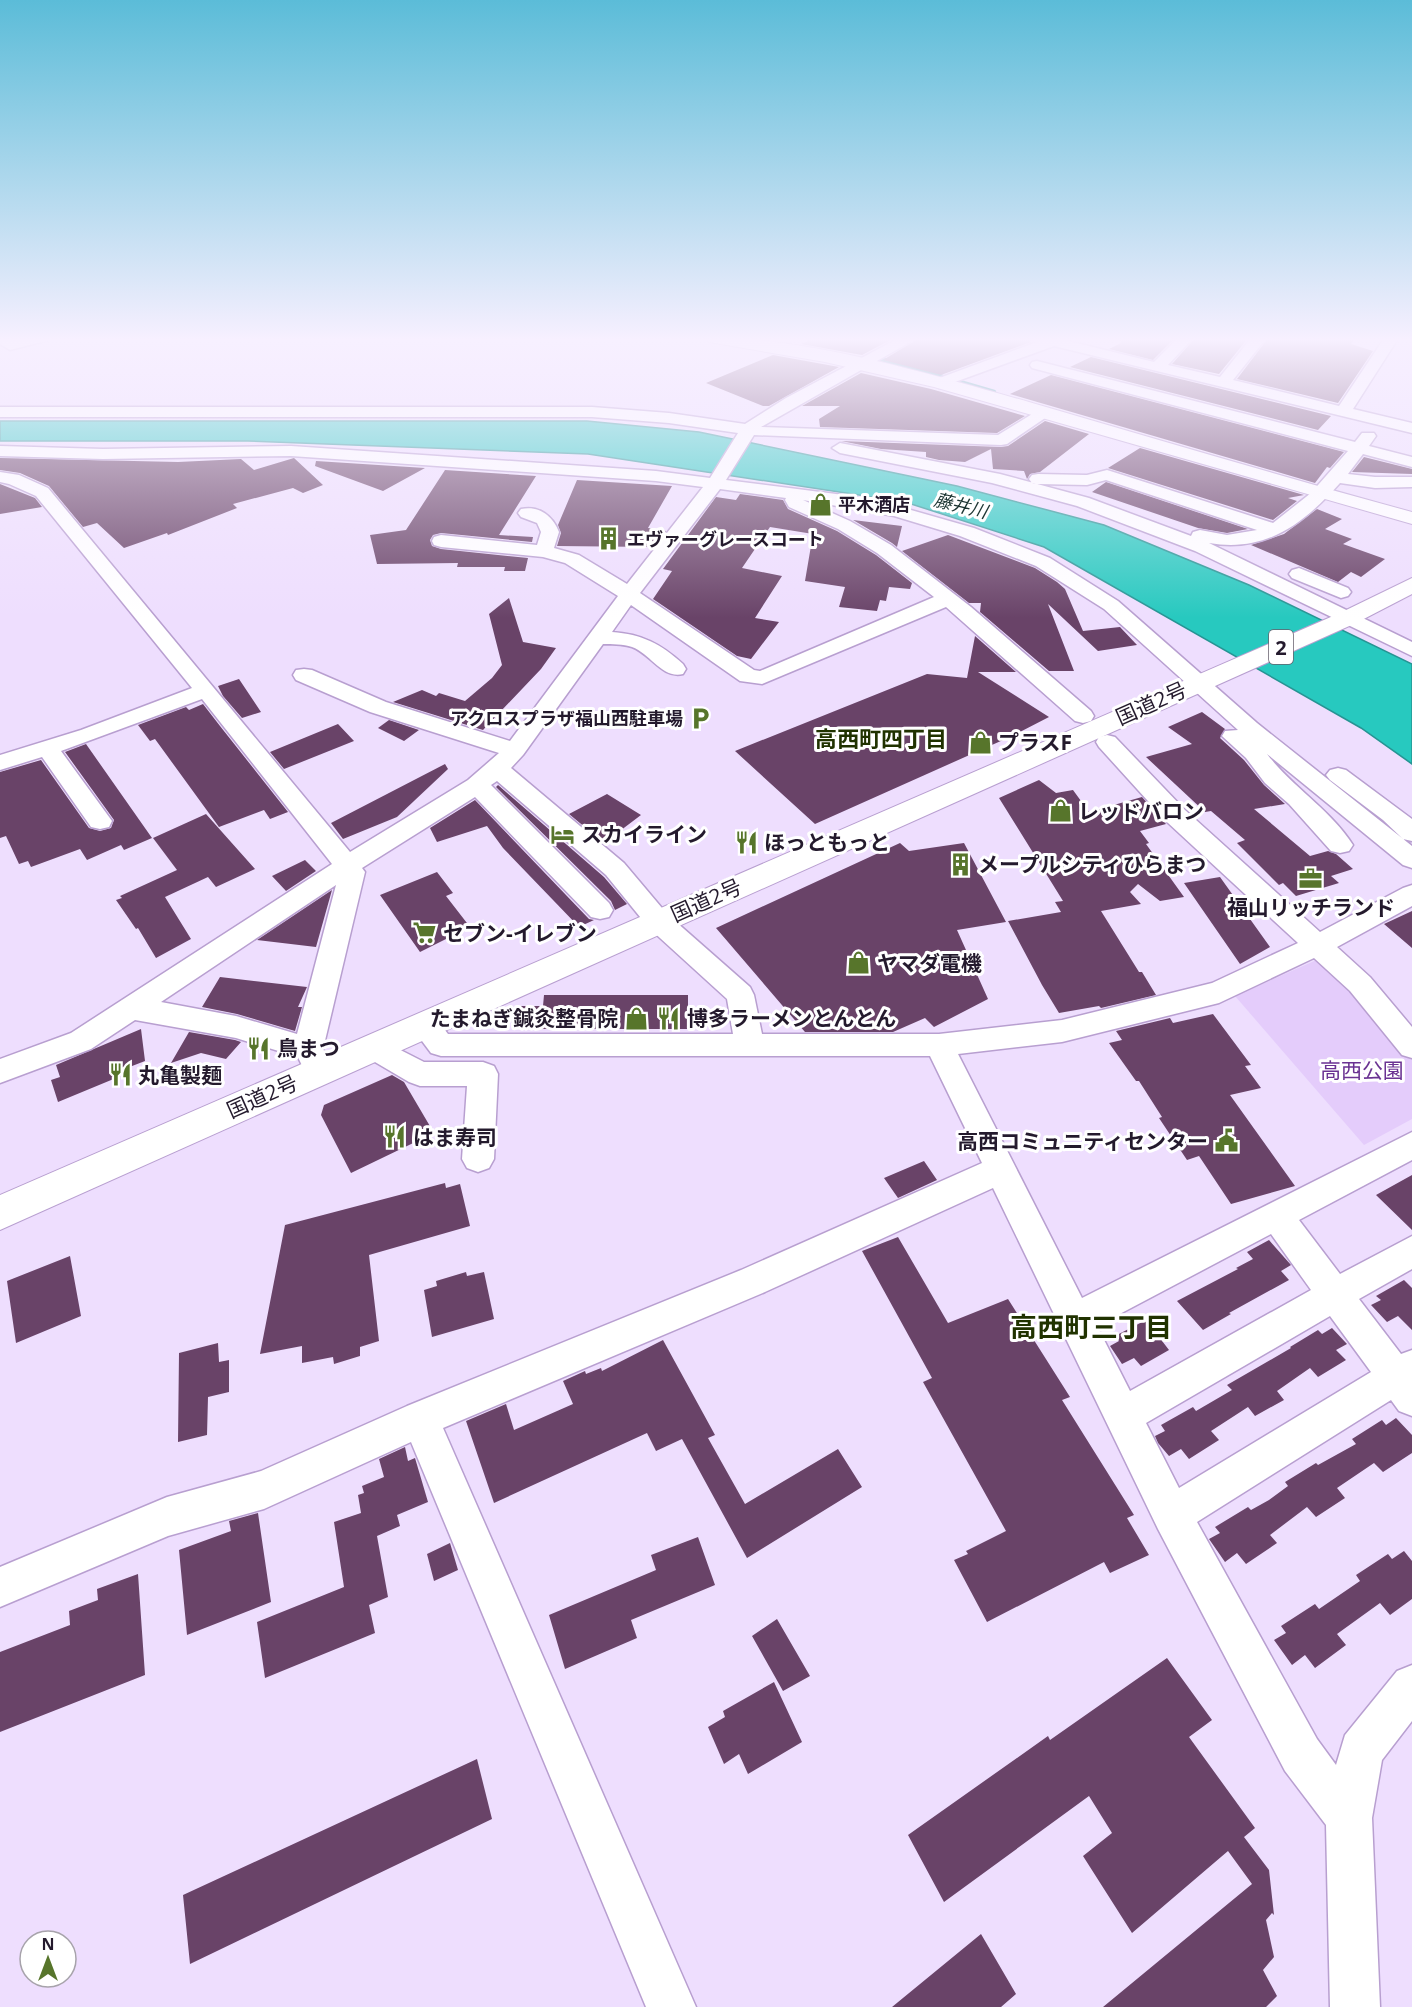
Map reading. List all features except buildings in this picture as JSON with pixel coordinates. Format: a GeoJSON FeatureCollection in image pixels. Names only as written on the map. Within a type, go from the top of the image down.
{"type":"FeatureCollection","features":[{"type":"Feature","properties":{"kind":"main road"},"geometry":{"type":"LineString","coordinates":[[1101,431],[1412,518]]}},
{"type":"Feature","properties":{"kind":"main road","name":"国道2号"},"geometry":{"type":"LineString","coordinates":[[0,1213],[313,1060],[374,1047],[658,921],[1209,686],[1412,585]]}},
{"type":"Feature","properties":{"kind":"street"},"geometry":{"type":"LineString","coordinates":[[745,431],[1007,479],[1083,502],[1202,547],[1412,650]]}},
{"type":"Feature","properties":{"kind":"street"},"geometry":{"type":"LineString","coordinates":[[753,432],[1001,440],[1016,431]]}},
{"type":"Feature","properties":{"kind":"street"},"geometry":{"type":"LineString","coordinates":[[1289,431],[1412,462]]}},
{"type":"Feature","properties":{"kind":"street"},"geometry":{"type":"LineString","coordinates":[[1149,526],[1163,525],[1220,543],[1251,541],[1276,530],[1321,494],[1338,477],[1372,431]]}},
{"type":"Feature","properties":{"kind":"street"},"geometry":{"type":"LineString","coordinates":[[0,1071],[81,1041],[345,867],[476,786],[497,769],[515,750],[629,594],[753,432]]}},
{"type":"Feature","properties":{"kind":"street"},"geometry":{"type":"LineString","coordinates":[[0,450],[103,454],[291,451],[717,481],[897,511],[967,532],[1043,562],[1111,605],[1209,686],[1392,814],[1412,832]]}},
{"type":"Feature","properties":{"kind":"street"},"geometry":{"type":"LineString","coordinates":[[1007,479],[1087,480],[1107,475],[1276,530]]}},
{"type":"Feature","properties":{"kind":"street"},"geometry":{"type":"LineString","coordinates":[[0,477],[13,479],[42,492],[206,690],[345,867],[352,872],[313,1060],[236,1027],[131,1008]]}},
{"type":"Feature","properties":{"kind":"street"},"geometry":{"type":"LineString","coordinates":[[1338,477],[1368,483],[1412,482]]}},
{"type":"Feature","properties":{"kind":"street"},"geometry":{"type":"LineString","coordinates":[[791,492],[795,503],[844,525],[884,549],[964,611],[1083,716]]}},
{"type":"Feature","properties":{"kind":"street"},"geometry":{"type":"LineString","coordinates":[[527,513],[545,520],[550,532],[544,551]]}},
{"type":"Feature","properties":{"kind":"street"},"geometry":{"type":"LineString","coordinates":[[441,541],[544,551],[572,559],[629,594],[748,676],[762,678],[946,599]]}},
{"type":"Feature","properties":{"kind":"street"},"geometry":{"type":"LineString","coordinates":[[1230,542],[1233,547],[1341,592]]}},
{"type":"Feature","properties":{"kind":"street"},"geometry":{"type":"LineString","coordinates":[[597,638],[621,638],[649,645],[675,669]]}},
{"type":"Feature","properties":{"kind":"street"},"geometry":{"type":"LineString","coordinates":[[304,675],[378,707],[515,750]]}},
{"type":"Feature","properties":{"kind":"street"},"geometry":{"type":"LineString","coordinates":[[1209,686],[1262,748],[1412,859]]}},
{"type":"Feature","properties":{"kind":"street"},"geometry":{"type":"LineString","coordinates":[[0,763],[48,749],[206,690]]}},
{"type":"Feature","properties":{"kind":"street"},"geometry":{"type":"LineString","coordinates":[[1231,735],[1262,748],[1273,778],[1298,799],[1340,845]]}},
{"type":"Feature","properties":{"kind":"street"},"geometry":{"type":"LineString","coordinates":[[1107,742],[1176,816],[1360,984],[1412,1047]]}},
{"type":"Feature","properties":{"kind":"street"},"geometry":{"type":"LineString","coordinates":[[48,749],[100,821]]}},
{"type":"Feature","properties":{"kind":"street"},"geometry":{"type":"LineString","coordinates":[[497,769],[615,869],[658,921],[740,995],[750,1045]]}},
{"type":"Feature","properties":{"kind":"street"},"geometry":{"type":"LineString","coordinates":[[476,786],[491,798],[600,910]]}},
{"type":"Feature","properties":{"kind":"street"},"geometry":{"type":"LineString","coordinates":[[424,1025],[441,1045],[939,1045],[1062,1031],[1210,994],[1318,945],[1412,894]]}},
{"type":"Feature","properties":{"kind":"street"},"geometry":{"type":"LineString","coordinates":[[939,1045],[1172,1515],[1301,1755],[1348,1818]]}},
{"type":"Feature","properties":{"kind":"street"},"geometry":{"type":"LineString","coordinates":[[374,1047],[420,1074],[483,1074],[478,1159]]}},
{"type":"Feature","properties":{"kind":"street"},"geometry":{"type":"LineString","coordinates":[[1076,1319],[1412,1145]]}},
{"type":"Feature","properties":{"kind":"street"},"geometry":{"type":"LineString","coordinates":[[0,1587],[167,1516],[264,1490],[420,1419],[753,1281],[1002,1169]]}},
{"type":"Feature","properties":{"kind":"street"},"geometry":{"type":"LineString","coordinates":[[1172,1515],[1407,1380],[1336,1296],[1276,1215]]}},
{"type":"Feature","properties":{"kind":"street"},"geometry":{"type":"LineString","coordinates":[[1124,1415],[1412,1251]]}},
{"type":"Feature","properties":{"kind":"street"},"geometry":{"type":"LineString","coordinates":[[420,1419],[671,2007]]}},
{"type":"Feature","properties":{"kind":"street"},"geometry":{"type":"LineString","coordinates":[[1355,2007],[1348,1818],[1361,1752],[1412,1686]]}},
{"type":"Feature","properties":{"kind":"green space","name":"高西公園"},"geometry":{"type":"Polygon","coordinates":[[[1321,958],[1412,1054],[1412,1119],[1364,1145],[1235,996],[1321,958]]]}},
{"type":"Feature","properties":{"kind":"water","name":"藤井川"},"geometry":{"type":"Polygon","coordinates":[[[0,431],[685,431],[957,486],[1104,525],[1249,585],[1412,664],[1412,764],[1361,728],[1044,547],[905,502],[588,454],[248,441],[0,441],[0,431]]]}},
{"type":"Feature","properties":{"kind":"place","name":"平木酒店"},"geometry":{"type":"Point","coordinates":[820,504]}},
{"type":"Feature","properties":{"kind":"place","name":"エヴァーグレースコート"},"geometry":{"type":"Point","coordinates":[609,539]}},
{"type":"Feature","properties":{"kind":"place","name":"アクロスプラザ福山西駐車場"},"geometry":{"type":"Point","coordinates":[701,718]}},
{"type":"Feature","properties":{"kind":"place","name":"プラスF"},"geometry":{"type":"Point","coordinates":[980,742]}},
{"type":"Feature","properties":{"kind":"place","name":"レッドバロン"},"geometry":{"type":"Point","coordinates":[1060,811]}},
{"type":"Feature","properties":{"kind":"place","name":"スカイライン"},"geometry":{"type":"Point","coordinates":[563,834]}},
{"type":"Feature","properties":{"kind":"place","name":"ほっともっと"},"geometry":{"type":"Point","coordinates":[746,842]}},
{"type":"Feature","properties":{"kind":"place","name":"メープルシティひらまつ"},"geometry":{"type":"Point","coordinates":[960,864]}},
{"type":"Feature","properties":{"kind":"place","name":"福山リッチランド"},"geometry":{"type":"Point","coordinates":[1311,879]}},
{"type":"Feature","properties":{"kind":"place","name":"セブン-イレブン"},"geometry":{"type":"Point","coordinates":[425,933]}},
{"type":"Feature","properties":{"kind":"place","name":"ヤマダ電機"},"geometry":{"type":"Point","coordinates":[859,963]}},
{"type":"Feature","properties":{"kind":"place","name":"たまねぎ鍼灸整骨院"},"geometry":{"type":"Point","coordinates":[636,1018]}},
{"type":"Feature","properties":{"kind":"place","name":"博多ラーメンとんとん"},"geometry":{"type":"Point","coordinates":[669,1018]}},
{"type":"Feature","properties":{"kind":"place","name":"鳥まつ"},"geometry":{"type":"Point","coordinates":[259,1048]}},
{"type":"Feature","properties":{"kind":"place","name":"丸亀製麺"},"geometry":{"type":"Point","coordinates":[120,1075]}},
{"type":"Feature","properties":{"kind":"place","name":"はま寿司"},"geometry":{"type":"Point","coordinates":[395,1137]}},
{"type":"Feature","properties":{"kind":"place","name":"高西コミュニティセンター"},"geometry":{"type":"Point","coordinates":[1226,1141]}},
{"type":"Feature","properties":{"kind":"district","name":"高西町四丁目"},"geometry":{"type":"Point","coordinates":[881,738]}},
{"type":"Feature","properties":{"kind":"district","name":"高西町三丁目"},"geometry":{"type":"Point","coordinates":[1091,1326]}}]}
